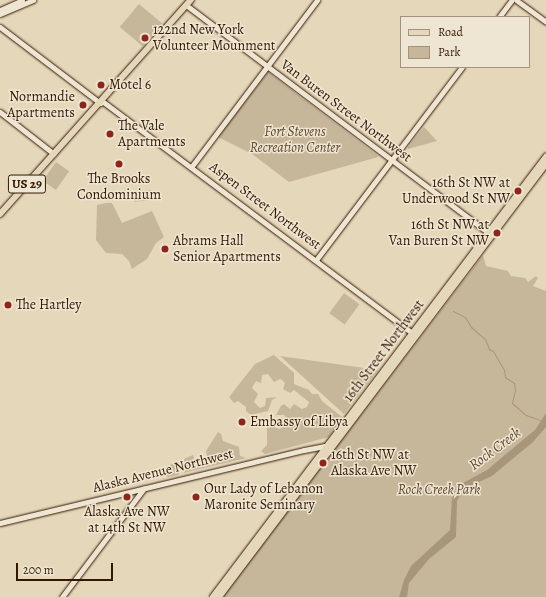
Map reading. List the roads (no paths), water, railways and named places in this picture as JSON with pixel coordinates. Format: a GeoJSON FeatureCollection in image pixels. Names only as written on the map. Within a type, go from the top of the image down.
{"type":"FeatureCollection","features":[{"type":"Feature","properties":{"kind":"highway","name":"US 29"},"geometry":{"type":"LineString","coordinates":[[0,214],[190,0]]}},
{"type":"Feature","properties":{"kind":"main road","name":"16th Street Northwest"},"geometry":{"type":"LineString","coordinates":[[219,597],[546,157]]}},
{"type":"Feature","properties":{"kind":"main road","name":"16th Street Northwest"},"geometry":{"type":"LineString","coordinates":[[490,234],[546,164]]}},
{"type":"Feature","properties":{"kind":"main road","name":"16th Street Northwest"},"geometry":{"type":"LineString","coordinates":[[213,597],[329,447]]}},
{"type":"Feature","properties":{"kind":"street"},"geometry":{"type":"LineString","coordinates":[[0,10],[22,0]]}},
{"type":"Feature","properties":{"kind":"street"},"geometry":{"type":"LineString","coordinates":[[0,14],[33,0]]}},
{"type":"Feature","properties":{"kind":"street"},"geometry":{"type":"LineString","coordinates":[[192,166],[317,0]]}},
{"type":"Feature","properties":{"kind":"street"},"geometry":{"type":"LineString","coordinates":[[500,16],[512,0]]}},
{"type":"Feature","properties":{"kind":"street"},"geometry":{"type":"LineString","coordinates":[[516,0],[546,22]]}},
{"type":"Feature","properties":{"kind":"street","name":"Van Buren Street Northwest"},"geometry":{"type":"LineString","coordinates":[[186,5],[490,234]]}},
{"type":"Feature","properties":{"kind":"street","name":"Aspen Street Northwest"},"geometry":{"type":"LineString","coordinates":[[0,27],[101,102],[192,166],[414,334]]}},
{"type":"Feature","properties":{"kind":"street"},"geometry":{"type":"LineString","coordinates":[[316,260],[461,68]]}},
{"type":"Feature","properties":{"kind":"street"},"geometry":{"type":"LineString","coordinates":[[0,112],[54,154]]}},
{"type":"Feature","properties":{"kind":"street","name":"Alaska Avenue Northwest"},"geometry":{"type":"LineString","coordinates":[[0,523],[144,488],[329,447]]}},
{"type":"Feature","properties":{"kind":"street"},"geometry":{"type":"LineString","coordinates":[[62,597],[144,488]]}},
{"type":"Feature","properties":{"kind":"waterway"},"geometry":{"type":"LineString","coordinates":[[453,311],[465,317],[471,327],[485,339],[489,349],[493,351],[504,370],[505,377],[514,383],[515,390],[512,403],[526,415],[540,420]]}},
{"type":"Feature","properties":{"kind":"place","name":"122nd New York Volunteer Mounment"},"geometry":{"type":"Point","coordinates":[145,38]}},
{"type":"Feature","properties":{"kind":"place","name":"Motel 6"},"geometry":{"type":"Point","coordinates":[101,85]}},
{"type":"Feature","properties":{"kind":"place","name":"Normandie Apartments"},"geometry":{"type":"Point","coordinates":[83,105]}},
{"type":"Feature","properties":{"kind":"place","name":"The Vale Apartments"},"geometry":{"type":"Point","coordinates":[110,134]}},
{"type":"Feature","properties":{"kind":"place","name":"The Brooks Condominium"},"geometry":{"type":"Point","coordinates":[119,164]}},
{"type":"Feature","properties":{"kind":"place","name":"16th St NW at Underwood St NW"},"geometry":{"type":"Point","coordinates":[518,191]}},
{"type":"Feature","properties":{"kind":"place","name":"16th St NW at Van Buren St NW"},"geometry":{"type":"Point","coordinates":[497,233]}},
{"type":"Feature","properties":{"kind":"place","name":"Abrams Hall Senior Apartments"},"geometry":{"type":"Point","coordinates":[165,249]}},
{"type":"Feature","properties":{"kind":"place","name":"The Hartley"},"geometry":{"type":"Point","coordinates":[8,305]}},
{"type":"Feature","properties":{"kind":"place","name":"Embassy of Libya"},"geometry":{"type":"Point","coordinates":[242,422]}},
{"type":"Feature","properties":{"kind":"place","name":"16th St NW at Alaska Ave NW"},"geometry":{"type":"Point","coordinates":[323,463]}},
{"type":"Feature","properties":{"kind":"place","name":"Alaska Ave NW at 14th St NW"},"geometry":{"type":"Point","coordinates":[127,497]}},
{"type":"Feature","properties":{"kind":"place","name":"Our Lady of Lebanon Maronite Seminary"},"geometry":{"type":"Point","coordinates":[196,497]}},
{"type":"Feature","properties":{"kind":"park label","name":"Fort Stevens Recreation Center"},"geometry":{"type":"Point","coordinates":[295,140]}},
{"type":"Feature","properties":{"kind":"park label","name":"Rock Creek Park"},"geometry":{"type":"Point","coordinates":[439,490]}},
{"type":"Feature","properties":{"kind":"water label","name":"Rock Creek"},"geometry":{"type":"Point","coordinates":[495,449]}}]}
